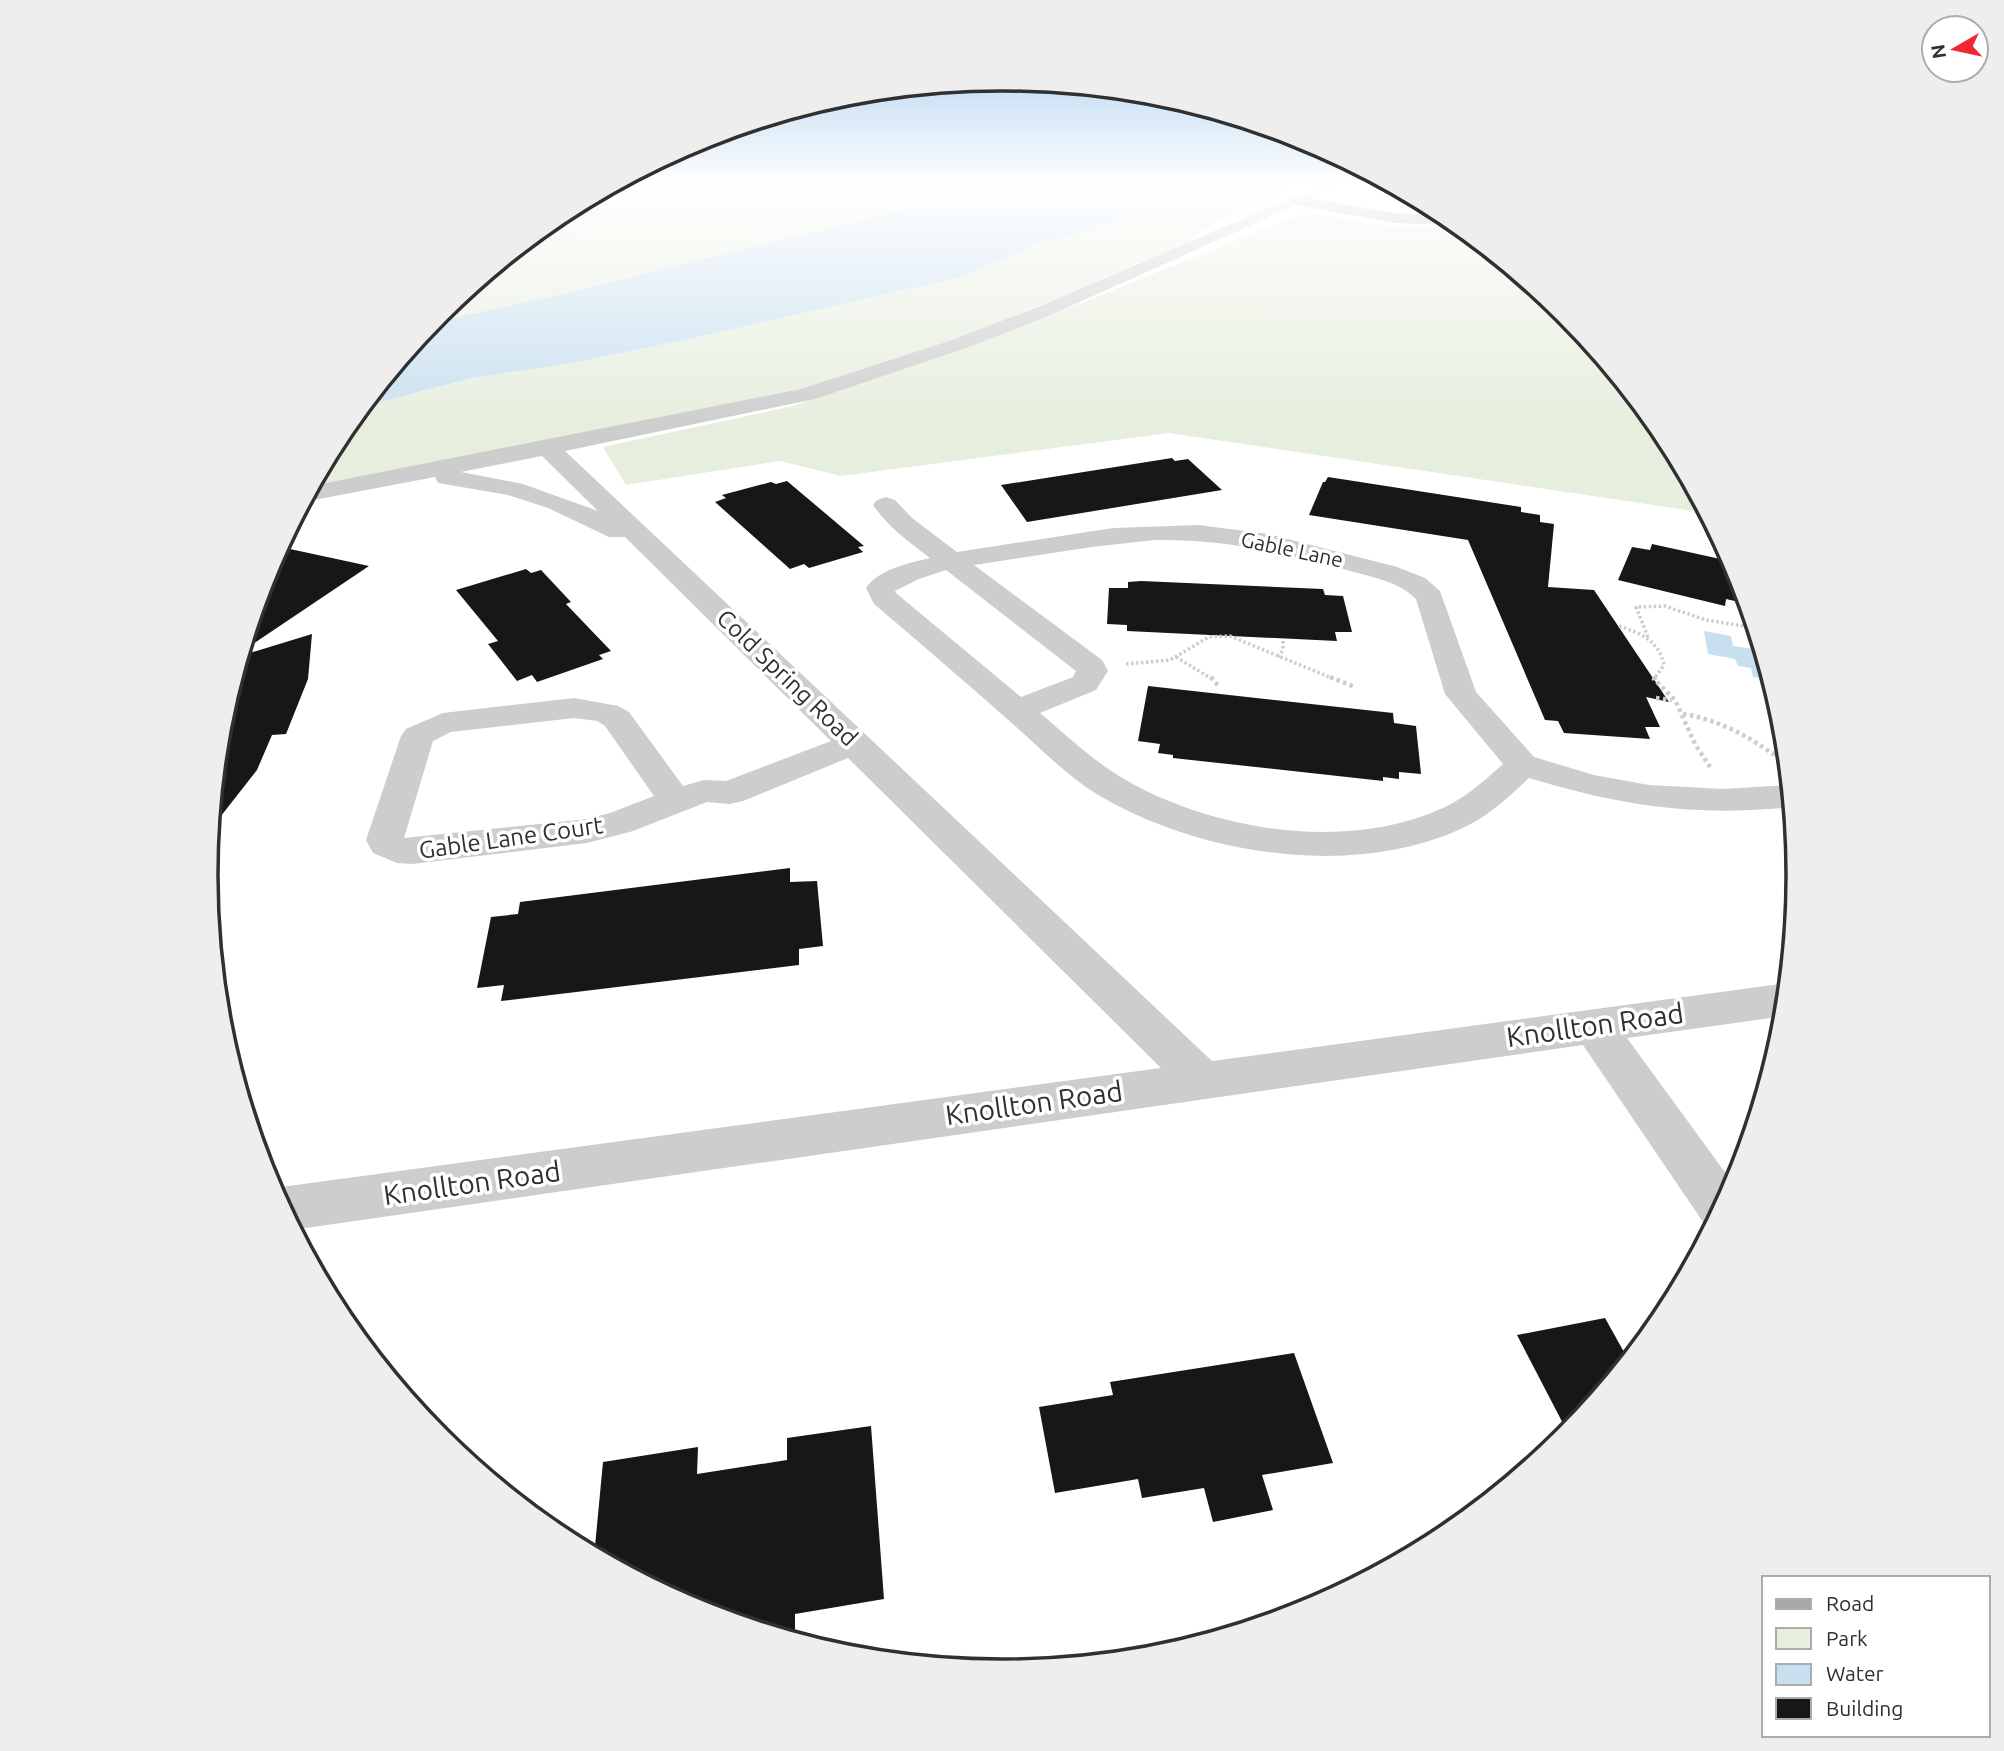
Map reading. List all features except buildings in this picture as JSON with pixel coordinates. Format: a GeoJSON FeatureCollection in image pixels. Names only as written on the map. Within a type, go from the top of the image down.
{"type":"FeatureCollection","features":[{"type":"Feature","properties":{"kind":"street"},"geometry":{"type":"LineString","coordinates":[[318,493],[783,400],[904,363],[1037,314],[1144,268]]}},
{"type":"Feature","properties":{"kind":"street","name":"Cold Spring Road"},"geometry":{"type":"LineString","coordinates":[[548,448],[1203,1080]]}},
{"type":"Feature","properties":{"kind":"street"},"geometry":{"type":"LineString","coordinates":[[397,477],[472,480],[525,492],[578,509],[657,552]]}},
{"type":"Feature","properties":{"kind":"street"},"geometry":{"type":"LineString","coordinates":[[886,505],[903,524],[1091,667],[1092,671],[1085,683],[1017,710]]}},
{"type":"Feature","properties":{"kind":"street","name":"Gable Lane"},"geometry":{"type":"LineString","coordinates":[[1189,532],[1289,546],[1402,577],[1418,584],[1430,597],[1461,694],[1522,765],[1478,804],[1443,822],[1411,832],[1335,842],[1269,840],[1206,828],[1144,805],[1091,773],[1017,710],[881,594],[880,588],[889,582],[952,561],[1098,538],[1189,532]]}},
{"type":"Feature","properties":{"kind":"street","name":"Gable Lane Court"},"geometry":{"type":"LineString","coordinates":[[690,796],[617,719],[607,713],[573,708],[449,722],[433,726],[418,736],[385,840],[386,844],[397,850],[412,851],[564,835],[620,822],[690,796],[730,793],[849,737]]}},
{"type":"Feature","properties":{"kind":"street"},"geometry":{"type":"LineString","coordinates":[[1522,765],[1591,785],[1649,796],[1732,799],[1782,796]]}},
{"type":"Feature","properties":{"kind":"street","name":"Knollton Road"},"geometry":{"type":"LineString","coordinates":[[291,1208],[1776,1000]]}},
{"type":"Feature","properties":{"kind":"street"},"geometry":{"type":"LineString","coordinates":[[1593,1025],[1716,1199]]}},
{"type":"Feature","properties":{"kind":"path"},"geometry":{"type":"LineString","coordinates":[[1648,638],[1636,607],[1650,604],[1685,611],[1702,619],[1746,626]]}},
{"type":"Feature","properties":{"kind":"path"},"geometry":{"type":"LineString","coordinates":[[1619,626],[1637,631],[1656,643],[1663,656],[1664,665],[1654,679],[1675,700],[1695,744],[1732,799]]}},
{"type":"Feature","properties":{"kind":"path"},"geometry":{"type":"LineString","coordinates":[[1091,667],[1176,657],[1209,637],[1230,636],[1354,687]]}},
{"type":"Feature","properties":{"kind":"path"},"geometry":{"type":"LineString","coordinates":[[1278,657],[1283,650],[1283,641]]}},
{"type":"Feature","properties":{"kind":"path"},"geometry":{"type":"LineString","coordinates":[[1176,657],[1211,677],[1219,687]]}},
{"type":"Feature","properties":{"kind":"path"},"geometry":{"type":"LineString","coordinates":[[1656,698],[1675,700]]}},
{"type":"Feature","properties":{"kind":"path"},"geometry":{"type":"LineString","coordinates":[[1682,714],[1699,716],[1753,738],[1777,757]]}},
{"type":"Feature","properties":{"kind":"green space"},"geometry":{"type":"Polygon","coordinates":[[[507,268],[670,268],[449,319],[507,268]]]}},
{"type":"Feature","properties":{"kind":"green space"},"geometry":{"type":"Polygon","coordinates":[[[982,268],[1127,268],[995,324],[921,351],[780,396],[320,488],[376,403],[472,378],[573,363],[961,277],[982,268]]]}},
{"type":"Feature","properties":{"kind":"green space"},"geometry":{"type":"Polygon","coordinates":[[[1168,268],[1497,268],[1557,321],[1592,358],[1654,440],[1696,511],[1169,433],[841,476],[780,461],[626,485],[603,447],[793,406],[1027,325],[1168,268]]]}},
{"type":"Feature","properties":{"kind":"water"},"geometry":{"type":"Polygon","coordinates":[[[670,268],[982,268],[961,277],[698,337],[573,363],[472,378],[376,403],[412,358],[449,319],[670,268]]]}},
{"type":"Feature","properties":{"kind":"water"},"geometry":{"type":"Polygon","coordinates":[[[1704,631],[1731,636],[1733,646],[1753,649],[1761,678],[1753,677],[1751,668],[1738,666],[1735,659],[1708,654],[1704,631]]]}}]}
